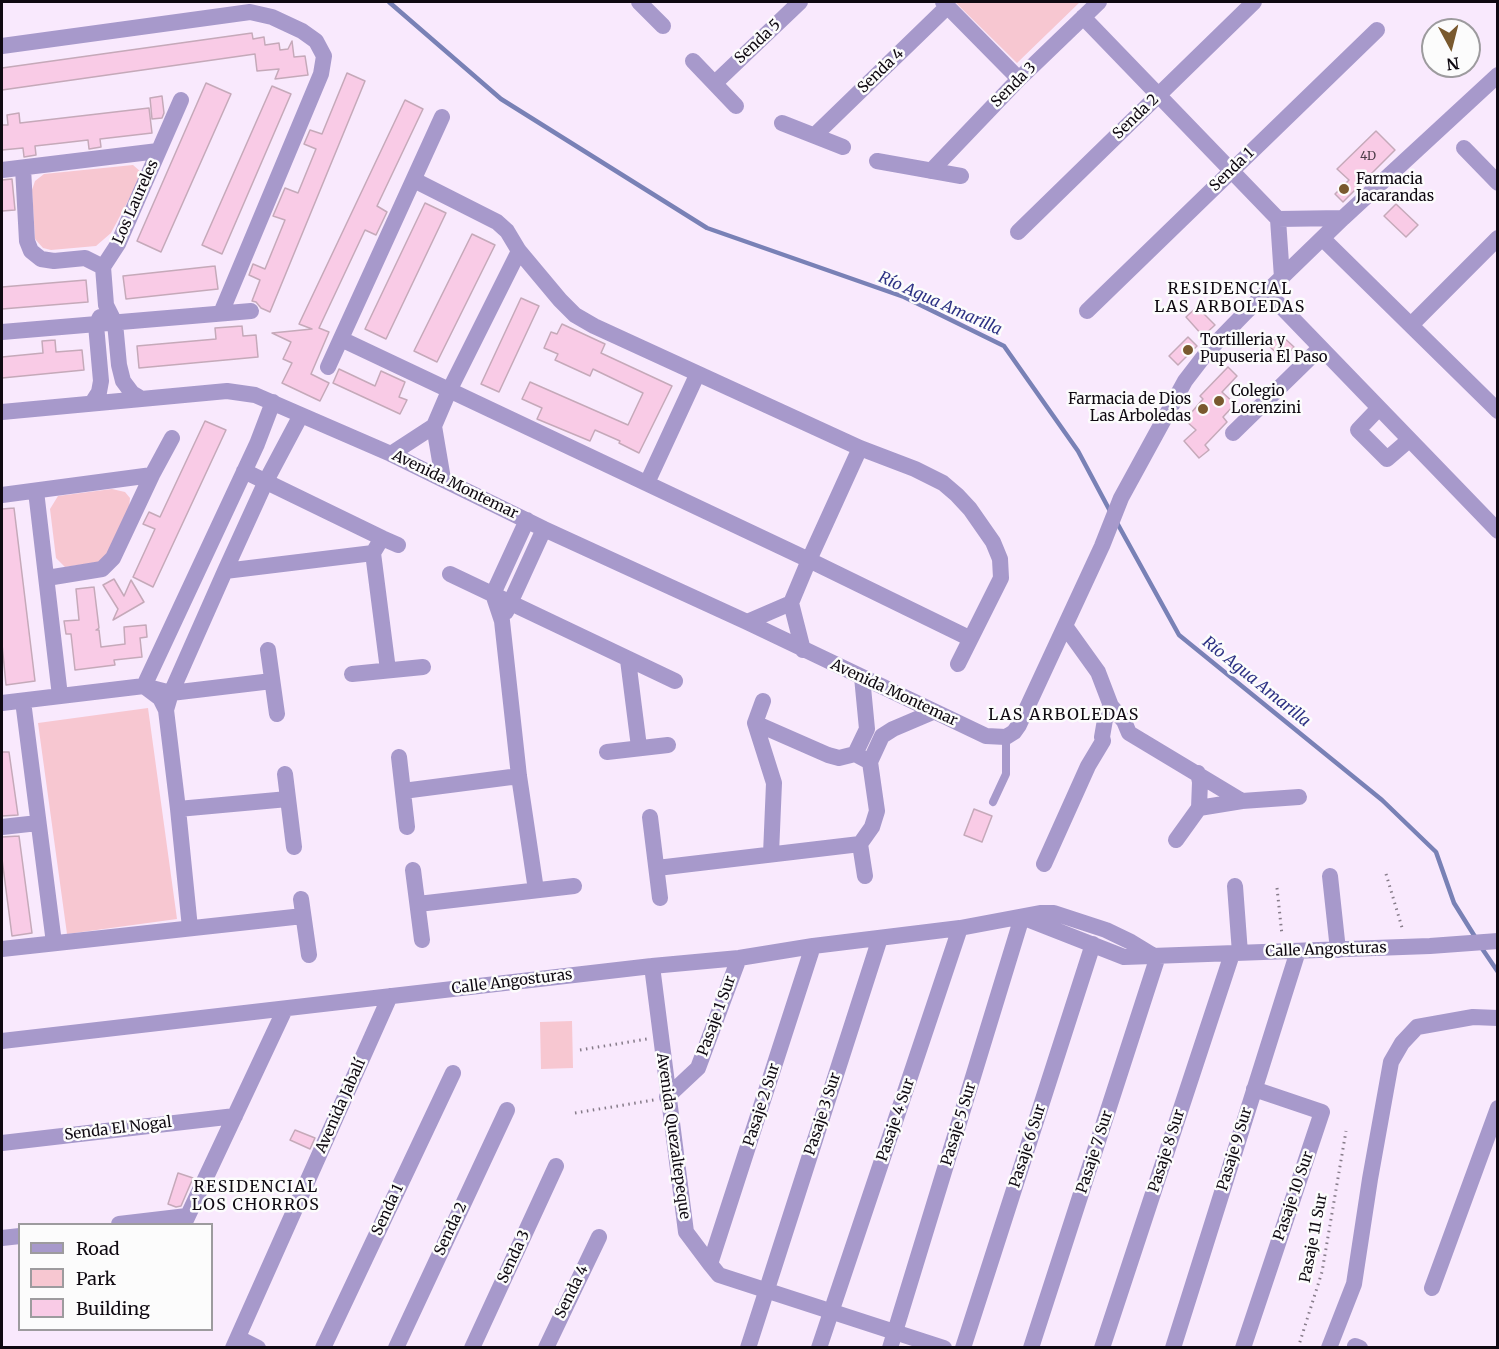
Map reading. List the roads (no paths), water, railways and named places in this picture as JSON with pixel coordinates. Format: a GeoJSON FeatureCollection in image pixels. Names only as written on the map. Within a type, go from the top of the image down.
{"type":"FeatureCollection","features":[{"type":"Feature","properties":{"kind":"street","name":"Senda 5"},"geometry":{"type":"LineString","coordinates":[[715,82],[800,2]]}},
{"type":"Feature","properties":{"kind":"street","name":"Senda 3"},"geometry":{"type":"LineString","coordinates":[[931,171],[1019,79],[1100,2]]}},
{"type":"Feature","properties":{"kind":"street","name":"Senda 2"},"geometry":{"type":"LineString","coordinates":[[1018,232],[1254,2]]}},
{"type":"Feature","properties":{"kind":"street"},"geometry":{"type":"LineString","coordinates":[[644,3],[663,26]]}},
{"type":"Feature","properties":{"kind":"street"},"geometry":{"type":"LineString","coordinates":[[945,4],[1019,79]]}},
{"type":"Feature","properties":{"kind":"street","name":"Senda 4"},"geometry":{"type":"LineString","coordinates":[[815,135],[945,4]]}},
{"type":"Feature","properties":{"kind":"street"},"geometry":{"type":"LineString","coordinates":[[2,46],[250,12],[272,17],[309,34],[316,41],[324,56],[321,74],[221,313]]}},
{"type":"Feature","properties":{"kind":"street"},"geometry":{"type":"LineString","coordinates":[[1083,17],[1278,219],[1282,278]]}},
{"type":"Feature","properties":{"kind":"street","name":"Senda 1"},"geometry":{"type":"LineString","coordinates":[[1087,311],[1377,30]]}},
{"type":"Feature","properties":{"kind":"street"},"geometry":{"type":"LineString","coordinates":[[693,61],[736,106]]}},
{"type":"Feature","properties":{"kind":"street"},"geometry":{"type":"LineString","coordinates":[[1006,737],[1019,725],[1102,546],[1121,498],[1185,381],[1208,351],[1267,292],[1497,75]]}},
{"type":"Feature","properties":{"kind":"street","name":"Los Laureles"},"geometry":{"type":"LineString","coordinates":[[103,267],[118,244],[181,100]]}},
{"type":"Feature","properties":{"kind":"street"},"geometry":{"type":"LineString","coordinates":[[328,367],[442,117]]}},
{"type":"Feature","properties":{"kind":"street"},"geometry":{"type":"LineString","coordinates":[[782,123],[843,147]]}},
{"type":"Feature","properties":{"kind":"street"},"geometry":{"type":"LineString","coordinates":[[1464,148],[1497,183]]}},
{"type":"Feature","properties":{"kind":"street"},"geometry":{"type":"LineString","coordinates":[[2,170],[158,151]]}},
{"type":"Feature","properties":{"kind":"street"},"geometry":{"type":"LineString","coordinates":[[877,161],[961,176]]}},
{"type":"Feature","properties":{"kind":"street"},"geometry":{"type":"LineString","coordinates":[[23,168],[27,242],[30,250],[41,259],[54,261],[85,258],[103,267],[106,305],[115,323],[123,381],[132,393],[142,399]]}},
{"type":"Feature","properties":{"kind":"street"},"geometry":{"type":"LineString","coordinates":[[414,180],[497,222],[507,231],[519,251],[575,315],[697,375],[860,448],[915,469],[942,483],[970,509],[993,542],[1000,560],[1000,578],[958,664]]}},
{"type":"Feature","properties":{"kind":"street"},"geometry":{"type":"LineString","coordinates":[[1278,219],[1343,218]]}},
{"type":"Feature","properties":{"kind":"street"},"geometry":{"type":"LineString","coordinates":[[1412,324],[1497,238]]}},
{"type":"Feature","properties":{"kind":"street"},"geometry":{"type":"LineString","coordinates":[[1323,239],[1497,410]]}},
{"type":"Feature","properties":{"kind":"street"},"geometry":{"type":"LineString","coordinates":[[443,479],[434,426],[519,251]]}},
{"type":"Feature","properties":{"kind":"street"},"geometry":{"type":"LineString","coordinates":[[1267,292],[1497,531]]}},
{"type":"Feature","properties":{"kind":"street"},"geometry":{"type":"LineString","coordinates":[[92,403],[99,392],[102,381],[96,325],[106,305]]}},
{"type":"Feature","properties":{"kind":"street"},"geometry":{"type":"LineString","coordinates":[[2,332],[251,311]]}},
{"type":"Feature","properties":{"kind":"street"},"geometry":{"type":"LineString","coordinates":[[341,339],[969,638]]}},
{"type":"Feature","properties":{"kind":"street"},"geometry":{"type":"LineString","coordinates":[[1233,433],[1320,348]]}},
{"type":"Feature","properties":{"kind":"street"},"geometry":{"type":"LineString","coordinates":[[647,483],[697,375]]}},
{"type":"Feature","properties":{"kind":"street","name":"Avenida Montemar"},"geometry":{"type":"LineString","coordinates":[[2,412],[227,391],[255,395],[391,454],[544,529],[747,622],[933,712],[986,736],[1006,737]]}},
{"type":"Feature","properties":{"kind":"street"},"geometry":{"type":"LineString","coordinates":[[144,686],[244,471],[273,402]]}},
{"type":"Feature","properties":{"kind":"street"},"geometry":{"type":"LineString","coordinates":[[1379,408],[1358,430],[1387,459],[1409,440]]}},
{"type":"Feature","properties":{"kind":"street"},"geometry":{"type":"LineString","coordinates":[[166,710],[171,693],[266,481],[301,415]]}},
{"type":"Feature","properties":{"kind":"street"},"geometry":{"type":"LineString","coordinates":[[391,454],[434,426]]}},
{"type":"Feature","properties":{"kind":"street"},"geometry":{"type":"LineString","coordinates":[[47,578],[102,569],[113,558],[172,438]]}},
{"type":"Feature","properties":{"kind":"street"},"geometry":{"type":"LineString","coordinates":[[803,650],[791,603],[860,448]]}},
{"type":"Feature","properties":{"kind":"street"},"geometry":{"type":"LineString","coordinates":[[244,471],[398,546]]}},
{"type":"Feature","properties":{"kind":"street"},"geometry":{"type":"LineString","coordinates":[[2,495],[152,475]]}},
{"type":"Feature","properties":{"kind":"street"},"geometry":{"type":"LineString","coordinates":[[36,491],[60,696]]}},
{"type":"Feature","properties":{"kind":"street"},"geometry":{"type":"LineString","coordinates":[[527,520],[493,594],[502,621],[519,776],[536,890]]}},
{"type":"Feature","properties":{"kind":"street"},"geometry":{"type":"LineString","coordinates":[[502,621],[544,529]]}},
{"type":"Feature","properties":{"kind":"street"},"geometry":{"type":"LineString","coordinates":[[382,538],[373,553],[388,670]]}},
{"type":"Feature","properties":{"kind":"street"},"geometry":{"type":"LineString","coordinates":[[225,571],[373,553]]}},
{"type":"Feature","properties":{"kind":"street"},"geometry":{"type":"LineString","coordinates":[[450,574],[675,681]]}},
{"type":"Feature","properties":{"kind":"street"},"geometry":{"type":"LineString","coordinates":[[747,622],[791,603]]}},
{"type":"Feature","properties":{"kind":"street"},"geometry":{"type":"LineString","coordinates":[[1065,626],[1098,672],[1112,706],[1124,720],[1130,734],[1242,801]]}},
{"type":"Feature","properties":{"kind":"street"},"geometry":{"type":"LineString","coordinates":[[268,650],[277,714]]}},
{"type":"Feature","properties":{"kind":"street"},"geometry":{"type":"LineString","coordinates":[[628,660],[639,747]]}},
{"type":"Feature","properties":{"kind":"street"},"geometry":{"type":"LineString","coordinates":[[352,675],[423,667]]}},
{"type":"Feature","properties":{"kind":"street"},"geometry":{"type":"LineString","coordinates":[[855,754],[867,729],[862,677]]}},
{"type":"Feature","properties":{"kind":"street"},"geometry":{"type":"LineString","coordinates":[[2,703],[144,686],[171,693],[272,681]]}},
{"type":"Feature","properties":{"kind":"street"},"geometry":{"type":"LineString","coordinates":[[144,686],[160,698],[166,710],[190,928]]}},
{"type":"Feature","properties":{"kind":"street"},"geometry":{"type":"LineString","coordinates":[[23,701],[54,943]]}},
{"type":"Feature","properties":{"kind":"street"},"geometry":{"type":"LineString","coordinates":[[763,701],[755,723],[774,783],[771,854]]}},
{"type":"Feature","properties":{"kind":"street"},"geometry":{"type":"LineString","coordinates":[[1104,741],[1102,737],[1104,722],[1112,706]]}},
{"type":"Feature","properties":{"kind":"street"},"geometry":{"type":"LineString","coordinates":[[865,711],[877,721],[897,727]]}},
{"type":"Feature","properties":{"kind":"street"},"geometry":{"type":"LineString","coordinates":[[865,876],[860,844],[872,828],[877,811],[870,762],[882,736],[933,712]]}},
{"type":"Feature","properties":{"kind":"street"},"geometry":{"type":"LineString","coordinates":[[755,723],[828,755],[839,758],[855,754],[870,762]]}},
{"type":"Feature","properties":{"kind":"street"},"geometry":{"type":"LineString","coordinates":[[1104,741],[1112,743],[1124,741],[1130,734]]}},
{"type":"Feature","properties":{"kind":"street"},"geometry":{"type":"LineString","coordinates":[[1044,864],[1088,766],[1104,741]]}},
{"type":"Feature","properties":{"kind":"street"},"geometry":{"type":"LineString","coordinates":[[607,752],[668,745]]}},
{"type":"Feature","properties":{"kind":"street"},"geometry":{"type":"LineString","coordinates":[[399,757],[407,827]]}},
{"type":"Feature","properties":{"kind":"street"},"geometry":{"type":"LineString","coordinates":[[1176,840],[1199,808],[1198,773]]}},
{"type":"Feature","properties":{"kind":"street"},"geometry":{"type":"LineString","coordinates":[[285,774],[294,848]]}},
{"type":"Feature","properties":{"kind":"street"},"geometry":{"type":"LineString","coordinates":[[403,792],[519,776]]}},
{"type":"Feature","properties":{"kind":"street"},"geometry":{"type":"LineString","coordinates":[[1199,808],[1242,801],[1299,797]]}},
{"type":"Feature","properties":{"kind":"street"},"geometry":{"type":"LineString","coordinates":[[178,809],[288,799]]}},
{"type":"Feature","properties":{"kind":"street"},"geometry":{"type":"LineString","coordinates":[[650,817],[660,898]]}},
{"type":"Feature","properties":{"kind":"street"},"geometry":{"type":"LineString","coordinates":[[2,827],[38,823]]}},
{"type":"Feature","properties":{"kind":"street"},"geometry":{"type":"LineString","coordinates":[[657,868],[860,844]]}},
{"type":"Feature","properties":{"kind":"street"},"geometry":{"type":"LineString","coordinates":[[413,870],[422,940]]}},
{"type":"Feature","properties":{"kind":"street"},"geometry":{"type":"LineString","coordinates":[[1330,876],[1338,950]]}},
{"type":"Feature","properties":{"kind":"street"},"geometry":{"type":"LineString","coordinates":[[418,904],[574,886]]}},
{"type":"Feature","properties":{"kind":"street"},"geometry":{"type":"LineString","coordinates":[[1235,886],[1236,953]]}},
{"type":"Feature","properties":{"kind":"street"},"geometry":{"type":"LineString","coordinates":[[301,899],[309,955]]}},
{"type":"Feature","properties":{"kind":"street","name":"Calle Angosturas"},"geometry":{"type":"LineString","coordinates":[[2,1041],[739,958],[1054,913],[1106,930],[1156,956]]}},
{"type":"Feature","properties":{"kind":"street"},"geometry":{"type":"LineString","coordinates":[[2,949],[303,916]]}},
{"type":"Feature","properties":{"kind":"street","name":"Calle Angosturas"},"geometry":{"type":"LineString","coordinates":[[1022,917],[1124,957],[1408,947],[1497,941]]}},
{"type":"Feature","properties":{"kind":"street","name":"Pasaje 5 Sur"},"geometry":{"type":"LineString","coordinates":[[893,1340],[1022,917]]}},
{"type":"Feature","properties":{"kind":"street","name":"Pasaje 4 Sur"},"geometry":{"type":"LineString","coordinates":[[819,1347],[960,928]]}},
{"type":"Feature","properties":{"kind":"street","name":"Pasaje 3 Sur"},"geometry":{"type":"LineString","coordinates":[[748,1347],[880,938]]}},
{"type":"Feature","properties":{"kind":"street","name":"Pasaje 6 Sur"},"geometry":{"type":"LineString","coordinates":[[963,1347],[1093,944]]}},
{"type":"Feature","properties":{"kind":"street","name":"Pasaje 2 Sur"},"geometry":{"type":"LineString","coordinates":[[710,1264],[813,946]]}},
{"type":"Feature","properties":{"kind":"street","name":"Pasaje 9 Sur"},"geometry":{"type":"LineString","coordinates":[[1173,1347],[1254,1089],[1291,951]]}},
{"type":"Feature","properties":{"kind":"street","name":"Pasaje 8 Sur"},"geometry":{"type":"LineString","coordinates":[[1102,1347],[1236,953]]}},
{"type":"Feature","properties":{"kind":"street","name":"Pasaje 7 Sur"},"geometry":{"type":"LineString","coordinates":[[1031,1347],[1156,956]]}},
{"type":"Feature","properties":{"kind":"street","name":"Pasaje 1 Sur"},"geometry":{"type":"LineString","coordinates":[[667,1097],[698,1068],[739,958]]}},
{"type":"Feature","properties":{"kind":"street","name":"Avenida Quezaltepeque"},"geometry":{"type":"LineString","coordinates":[[652,966],[667,1097],[687,1232],[710,1264],[719,1275],[832,1311],[893,1340],[944,1347]]}},
{"type":"Feature","properties":{"kind":"street","name":"Avenida Jabalí"},"geometry":{"type":"LineString","coordinates":[[236,1343],[390,996]]}},
{"type":"Feature","properties":{"kind":"street"},"geometry":{"type":"LineString","coordinates":[[136,1223],[185,1220],[285,1009]]}},
{"type":"Feature","properties":{"kind":"street"},"geometry":{"type":"LineString","coordinates":[[1329,1347],[1354,1284],[1391,1062],[1402,1043],[1418,1027],[1473,1017],[1497,1018]]}},
{"type":"Feature","properties":{"kind":"street","name":"Senda 1"},"geometry":{"type":"LineString","coordinates":[[323,1347],[453,1073]]}},
{"type":"Feature","properties":{"kind":"street","name":"Pasaje 10 Sur"},"geometry":{"type":"LineString","coordinates":[[1243,1347],[1322,1112],[1254,1089]]}},
{"type":"Feature","properties":{"kind":"street"},"geometry":{"type":"LineString","coordinates":[[1432,1288],[1497,1108]]}},
{"type":"Feature","properties":{"kind":"street","name":"Senda 2"},"geometry":{"type":"LineString","coordinates":[[396,1347],[507,1110]]}},
{"type":"Feature","properties":{"kind":"street","name":"Senda El Nogal"},"geometry":{"type":"LineString","coordinates":[[2,1143],[235,1116]]}},
{"type":"Feature","properties":{"kind":"street","name":"Senda 3"},"geometry":{"type":"LineString","coordinates":[[472,1347],[556,1166]]}},
{"type":"Feature","properties":{"kind":"street"},"geometry":{"type":"LineString","coordinates":[[2,1238],[18,1236]]}},
{"type":"Feature","properties":{"kind":"street","name":"Senda 4"},"geometry":{"type":"LineString","coordinates":[[546,1347],[599,1237]]}},
{"type":"Feature","properties":{"kind":"street"},"geometry":{"type":"LineString","coordinates":[[236,1343],[258,1347]]}},
{"type":"Feature","properties":{"kind":"lane"},"geometry":{"type":"LineString","coordinates":[[993,802],[1006,774],[1006,737]]}},
{"type":"Feature","properties":{"kind":"waterway","name":"Río Agua Amarilla"},"geometry":{"type":"LineString","coordinates":[[389,2],[501,99],[707,228],[904,297],[1004,346],[1078,451],[1110,511]]}},
{"type":"Feature","properties":{"kind":"waterway","name":"Río Agua Amarilla"},"geometry":{"type":"LineString","coordinates":[[1116,521],[1179,635],[1382,800],[1436,852],[1454,903],[1477,940]]}},
{"type":"Feature","properties":{"kind":"waterway","name":"Río Agua Amarilla"},"geometry":{"type":"LineString","coordinates":[[1481,947],[1498,972]]}},
{"type":"Feature","properties":{"kind":"place","name":"Farmacia Jacarandas"},"geometry":{"type":"Point","coordinates":[1344,189]}},
{"type":"Feature","properties":{"kind":"place","name":"Tortilleria y Pupuseria El Paso"},"geometry":{"type":"Point","coordinates":[1188,350]}},
{"type":"Feature","properties":{"kind":"place","name":"Colegio Lorenzini"},"geometry":{"type":"Point","coordinates":[1219,401]}},
{"type":"Feature","properties":{"kind":"place","name":"Farmacia de Dios Las Arboledas"},"geometry":{"type":"Point","coordinates":[1203,409]}},
{"type":"Feature","properties":{"kind":"district","name":"RESIDENCIAL LAS ARBOLEDAS"},"geometry":{"type":"Point","coordinates":[1230,298]}},
{"type":"Feature","properties":{"kind":"district","name":"LAS ARBOLEDAS"},"geometry":{"type":"Point","coordinates":[1064,715]}},
{"type":"Feature","properties":{"kind":"district","name":"RESIDENCIAL LOS CHORROS"},"geometry":{"type":"Point","coordinates":[256,1196]}}]}
